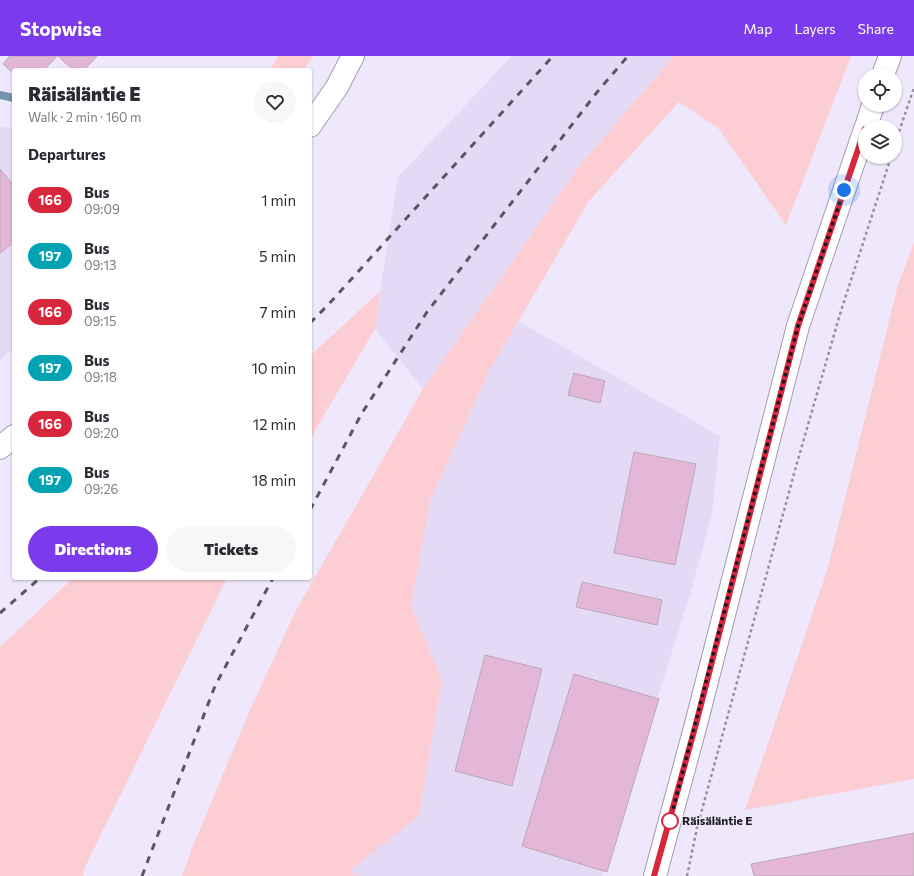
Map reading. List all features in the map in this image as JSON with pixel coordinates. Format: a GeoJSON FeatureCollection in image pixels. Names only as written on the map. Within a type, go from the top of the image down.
{"type":"FeatureCollection","features":[{"type":"Feature","properties":{"kind":"street"},"geometry":{"type":"LineString","coordinates":[[312,123],[337,87],[353,56]]}},
{"type":"Feature","properties":{"kind":"street"},"geometry":{"type":"LineString","coordinates":[[886,68],[890,56]]}},
{"type":"Feature","properties":{"kind":"street"},"geometry":{"type":"LineString","coordinates":[[654,876],[696,724],[798,326],[858,149]]}},
{"type":"Feature","properties":{"kind":"street"},"geometry":{"type":"LineString","coordinates":[[0,448],[12,438]]}},
{"type":"Feature","properties":{"kind":"path"},"geometry":{"type":"LineString","coordinates":[[902,121],[914,88]]}},
{"type":"Feature","properties":{"kind":"path"},"geometry":{"type":"LineString","coordinates":[[687,876],[699,820],[797,464],[840,314],[889,164]]}},
{"type":"Feature","properties":{"kind":"shaded area"},"geometry":{"type":"Polygon","coordinates":[[[278,56],[313,56],[305,68],[271,68],[278,56]]]}},
{"type":"Feature","properties":{"kind":"shaded area"},"geometry":{"type":"Polygon","coordinates":[[[512,56],[674,56],[580,165],[423,389],[375,329],[398,177],[512,56]]]}},
{"type":"Feature","properties":{"kind":"shaded area"},"geometry":{"type":"Polygon","coordinates":[[[674,56],[851,56],[786,225],[718,128],[679,102],[589,201],[489,371],[430,501],[411,606],[442,680],[419,816],[349,871],[360,876],[182,876],[192,848],[250,710],[296,610],[423,389],[580,165],[674,56]]]}},
{"type":"Feature","properties":{"kind":"shaded area"},"geometry":{"type":"Polygon","coordinates":[[[0,126],[12,129],[12,350],[0,360],[0,126]]]}},
{"type":"Feature","properties":{"kind":"shaded area"},"geometry":{"type":"Polygon","coordinates":[[[914,242],[914,779],[745,810],[827,571],[898,285],[914,242]]]}},
{"type":"Feature","properties":{"kind":"shaded area"},"geometry":{"type":"Polygon","coordinates":[[[380,291],[375,329],[312,436],[312,354],[380,291]]]}},
{"type":"Feature","properties":{"kind":"shaded area"},"geometry":{"type":"Polygon","coordinates":[[[516,320],[720,436],[712,514],[691,591],[602,876],[244,876],[390,517],[516,320]]]}},
{"type":"Feature","properties":{"kind":"shaded area"},"geometry":{"type":"Polygon","coordinates":[[[71,580],[226,580],[85,867],[83,876],[0,876],[0,647],[71,580]]]}},
{"type":"Feature","properties":{"kind":"building"},"geometry":{"type":"Polygon","coordinates":[[[10,56],[57,56],[46,68],[12,68],[12,72],[3,64],[10,56]]]}},
{"type":"Feature","properties":{"kind":"building"},"geometry":{"type":"Polygon","coordinates":[[[58,56],[97,56],[86,68],[71,68],[58,56]]]}},
{"type":"Feature","properties":{"kind":"building"},"geometry":{"type":"Polygon","coordinates":[[[0,169],[12,184],[12,244],[0,253],[0,169]]]}},
{"type":"Feature","properties":{"kind":"building"},"geometry":{"type":"Polygon","coordinates":[[[574,373],[605,381],[600,403],[568,395],[574,373]]]}},
{"type":"Feature","properties":{"kind":"building"},"geometry":{"type":"Polygon","coordinates":[[[634,452],[696,464],[675,565],[614,553],[634,452]]]}},
{"type":"Feature","properties":{"kind":"building"},"geometry":{"type":"Polygon","coordinates":[[[582,582],[662,600],[657,625],[576,607],[582,582]]]}},
{"type":"Feature","properties":{"kind":"building"},"geometry":{"type":"Polygon","coordinates":[[[485,655],[542,669],[512,786],[455,771],[485,655]]]}},
{"type":"Feature","properties":{"kind":"building"},"geometry":{"type":"Polygon","coordinates":[[[574,674],[659,699],[607,872],[522,846],[574,674]]]}},
{"type":"Feature","properties":{"kind":"building"},"geometry":{"type":"Polygon","coordinates":[[[914,833],[914,876],[754,876],[751,864],[914,833]]]}},
{"type":"Feature","properties":{"kind":"waterway"},"geometry":{"type":"LineString","coordinates":[[0,95],[12,98]]}},
{"type":"Feature","properties":{"kind":"railway"},"geometry":{"type":"LineString","coordinates":[[312,321],[553,56]]}},
{"type":"Feature","properties":{"kind":"railway"},"geometry":{"type":"LineString","coordinates":[[312,506],[362,413],[427,312],[598,91],[628,56]]}},
{"type":"Feature","properties":{"kind":"railway"},"geometry":{"type":"LineString","coordinates":[[0,613],[38,580]]}},
{"type":"Feature","properties":{"kind":"railway"},"geometry":{"type":"LineString","coordinates":[[142,876],[215,686],[272,580]]}},
{"type":"Feature","properties":{"kind":"bus line","name":"166"},"geometry":{"type":"LineString","coordinates":[[654,876],[696,724],[798,326],[858,150]]}},
{"type":"Feature","properties":{"kind":"place","name":"Räisäläntie E"},"geometry":{"type":"Point","coordinates":[670,821]}},
{"type":"Feature","properties":{"kind":"route"},"geometry":{"type":"LineString","coordinates":[[670,821],[798,326],[844,190]]}}]}
